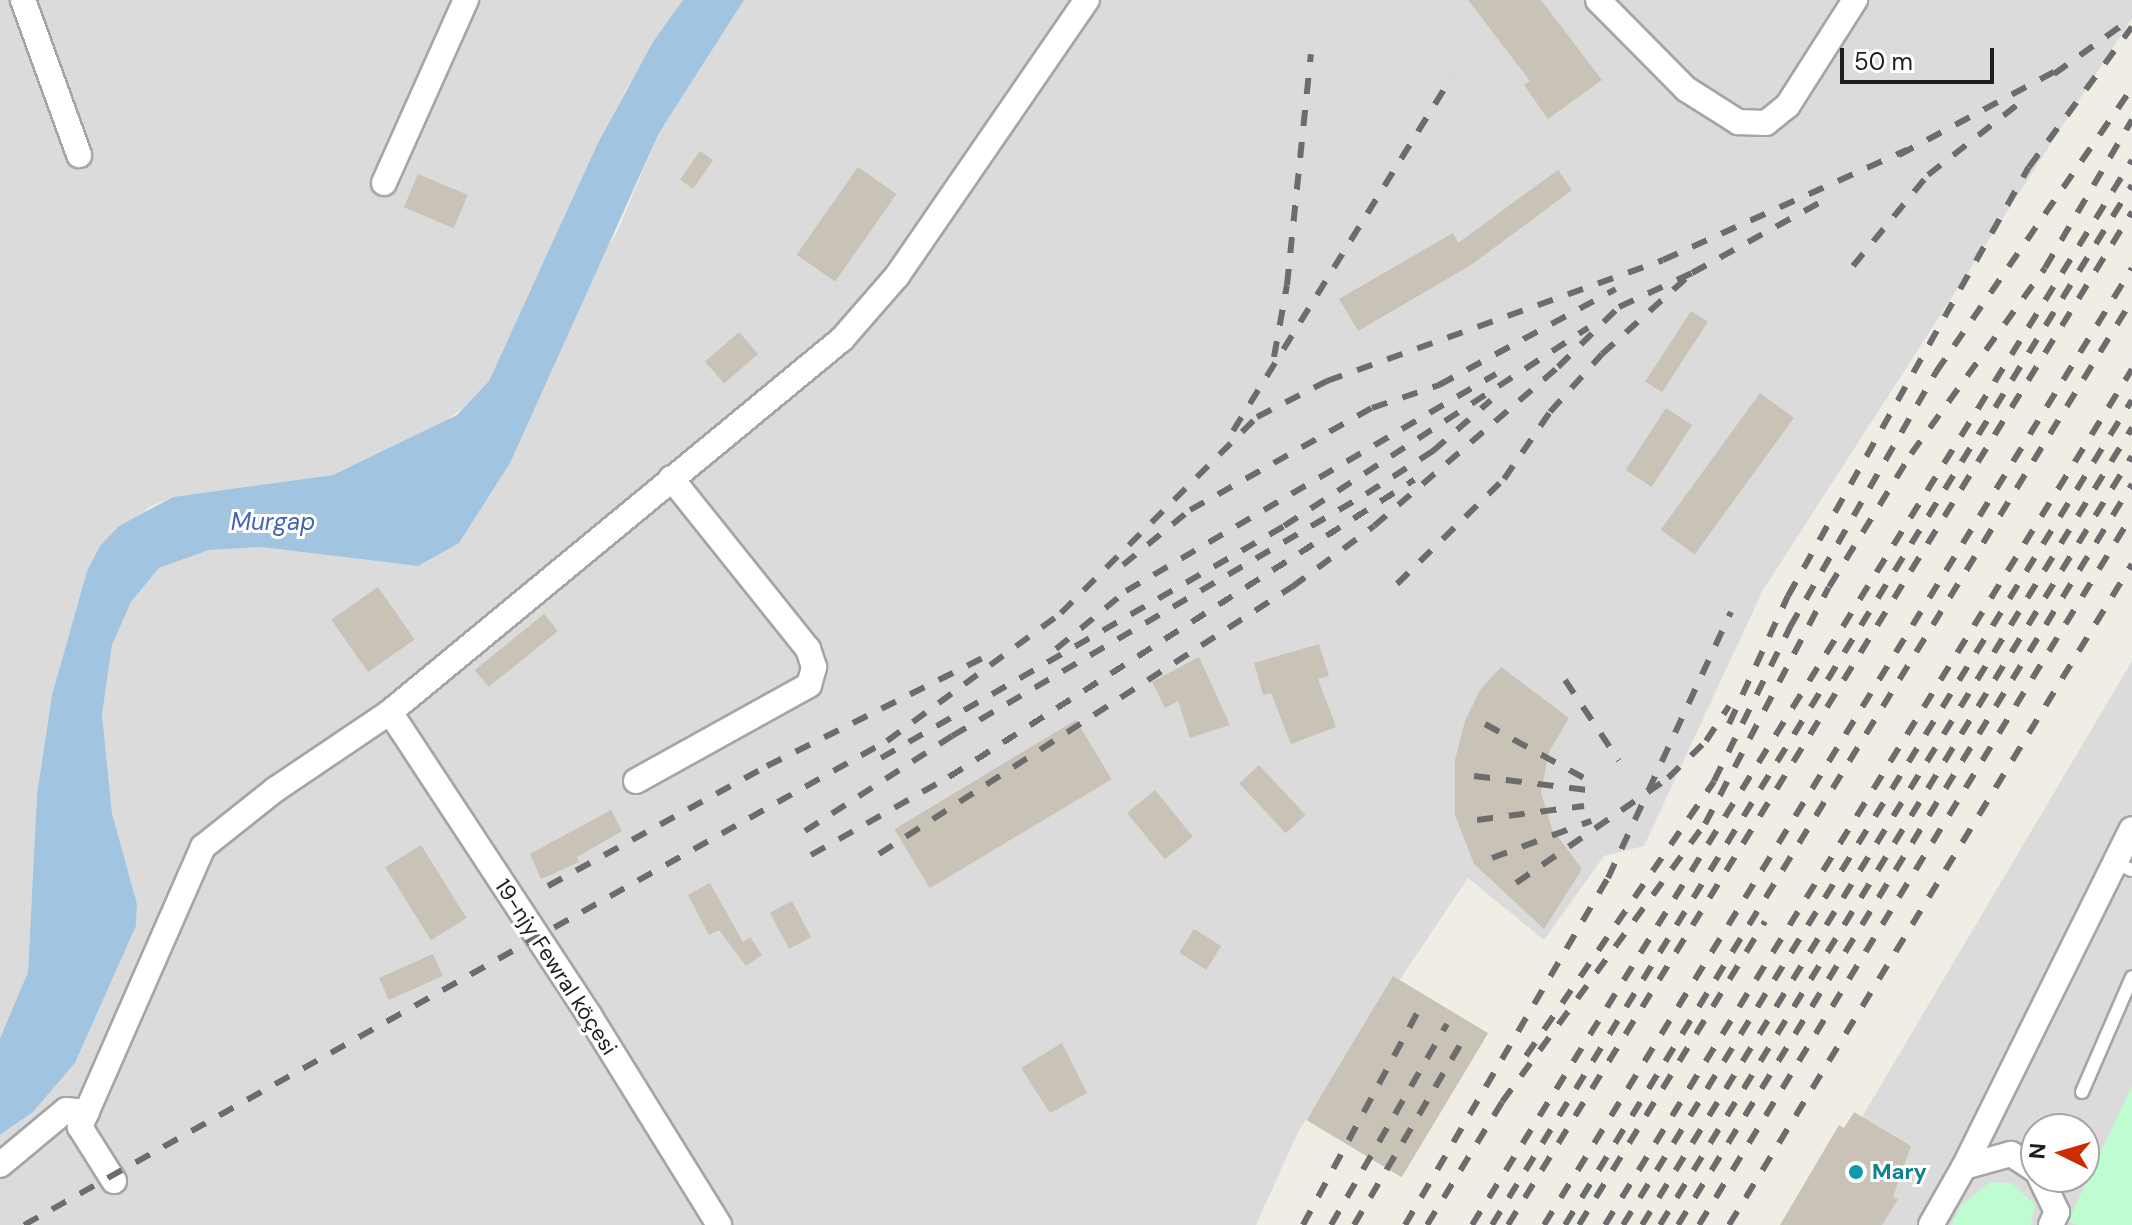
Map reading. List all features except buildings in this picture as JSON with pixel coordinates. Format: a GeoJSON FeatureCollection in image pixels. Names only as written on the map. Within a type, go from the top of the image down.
{"type":"FeatureCollection","features":[{"type":"Feature","properties":{"kind":"street"},"geometry":{"type":"LineString","coordinates":[[23,0],[79,155]]}},
{"type":"Feature","properties":{"kind":"street"},"geometry":{"type":"LineString","coordinates":[[384,183],[466,0]]}},
{"type":"Feature","properties":{"kind":"street"},"geometry":{"type":"LineString","coordinates":[[114,1181],[80,1127],[203,847],[276,789],[390,712],[842,339],[897,276],[1087,0]]}},
{"type":"Feature","properties":{"kind":"street"},"geometry":{"type":"LineString","coordinates":[[1598,0],[1686,89],[1738,122],[1766,123],[1788,105],[1855,0]]}},
{"type":"Feature","properties":{"kind":"street"},"geometry":{"type":"LineString","coordinates":[[636,781],[809,685],[814,667],[808,649],[671,478]]}},
{"type":"Feature","properties":{"kind":"street","name":"19-njy Fewral köçesi"},"geometry":{"type":"LineString","coordinates":[[390,712],[589,1015],[719,1225]]}},
{"type":"Feature","properties":{"kind":"street"},"geometry":{"type":"LineString","coordinates":[[1931,1225],[2124,866],[2132,829]]}},
{"type":"Feature","properties":{"kind":"street"},"geometry":{"type":"LineString","coordinates":[[0,1165],[66,1110],[87,1112]]}},
{"type":"Feature","properties":{"kind":"street"},"geometry":{"type":"LineString","coordinates":[[1964,1167],[2011,1154],[2020,1160]]}},
{"type":"Feature","properties":{"kind":"street"},"geometry":{"type":"LineString","coordinates":[[2046,1193],[2057,1221]]}},
{"type":"Feature","properties":{"kind":"lane"},"geometry":{"type":"LineString","coordinates":[[2082,1092],[2132,977]]}},
{"type":"Feature","properties":{"kind":"shaded area"},"geometry":{"type":"Polygon","coordinates":[[[0,0],[683,0],[625,91],[489,381],[472,401],[433,430],[333,475],[173,497],[149,507],[87,571],[52,695],[37,794],[28,972],[0,1037],[0,0]]]}},
{"type":"Feature","properties":{"kind":"shaded area"},"geometry":{"type":"Polygon","coordinates":[[[744,0],[2132,0],[2132,18],[1763,590],[1644,846],[1604,856],[1544,940],[1468,878],[1299,1130],[1256,1225],[0,1225],[0,1135],[33,1112],[75,1063],[136,926],[137,904],[112,813],[102,715],[112,645],[131,602],[159,568],[209,550],[261,547],[401,564],[616,234],[659,133],[744,0]]]}},
{"type":"Feature","properties":{"kind":"shaded area"},"geometry":{"type":"Polygon","coordinates":[[[2132,661],[2132,1225],[1798,1225],[2132,661]]]}},
{"type":"Feature","properties":{"kind":"green space"},"geometry":{"type":"Polygon","coordinates":[[[2132,1086],[2132,1225],[2077,1225],[2068,1221],[2081,1193],[2100,1193],[2100,1154],[2132,1086]]]}},
{"type":"Feature","properties":{"kind":"green space"},"geometry":{"type":"Polygon","coordinates":[[[1990,1182],[2012,1183],[2035,1205],[2031,1225],[1951,1225],[1962,1205],[1990,1182]]]}},
{"type":"Feature","properties":{"kind":"water","name":"Murgap"},"geometry":{"type":"Polygon","coordinates":[[[683,0],[744,0],[659,133],[510,463],[459,543],[418,566],[261,547],[209,550],[159,568],[131,602],[112,645],[102,715],[112,813],[137,904],[136,926],[75,1063],[33,1112],[0,1135],[0,1038],[28,972],[37,794],[52,695],[87,571],[100,546],[119,526],[173,497],[333,475],[457,415],[489,381],[598,143],[653,42],[683,0]]]}},
{"type":"Feature","properties":{"kind":"railway"},"geometry":{"type":"LineString","coordinates":[[2054,74],[2132,18]]}},
{"type":"Feature","properties":{"kind":"railway"},"geometry":{"type":"LineString","coordinates":[[1729,724],[1788,596],[2029,167],[2132,27]]}},
{"type":"Feature","properties":{"kind":"railway"},"geometry":{"type":"LineString","coordinates":[[1274,357],[1287,285],[1311,54]]}},
{"type":"Feature","properties":{"kind":"railway"},"geometry":{"type":"LineString","coordinates":[[1899,155],[2061,68]]}},
{"type":"Feature","properties":{"kind":"railway"},"geometry":{"type":"LineString","coordinates":[[1233,431],[1452,77]]}},
{"type":"Feature","properties":{"kind":"railway"},"geometry":{"type":"LineString","coordinates":[[1526,1056],[1714,781],[1790,627],[1936,372],[2132,88]]}},
{"type":"Feature","properties":{"kind":"railway"},"geometry":{"type":"LineString","coordinates":[[1853,266],[1928,175],[2027,97]]}},
{"type":"Feature","properties":{"kind":"railway"},"geometry":{"type":"LineString","coordinates":[[1427,1225],[1502,1102],[1705,824],[1829,587],[1911,454],[2045,268],[2132,120]]}},
{"type":"Feature","properties":{"kind":"railway"},"geometry":{"type":"LineString","coordinates":[[24,1225],[887,741],[1061,613],[1257,417],[1327,381],[1663,260],[1907,150]]}},
{"type":"Feature","properties":{"kind":"railway"},"geometry":{"type":"LineString","coordinates":[[1472,1225],[2132,160]]}},
{"type":"Feature","properties":{"kind":"railway"},"geometry":{"type":"LineString","coordinates":[[1492,1225],[2132,185]]}},
{"type":"Feature","properties":{"kind":"railway"},"geometry":{"type":"LineString","coordinates":[[1397,584],[1504,479],[1550,412],[1602,354],[1692,273],[1824,200]]}},
{"type":"Feature","properties":{"kind":"railway"},"geometry":{"type":"LineString","coordinates":[[1508,1225],[2132,212]]}},
{"type":"Feature","properties":{"kind":"railway"},"geometry":{"type":"LineString","coordinates":[[1544,1225],[2132,268]]}},
{"type":"Feature","properties":{"kind":"railway"},"geometry":{"type":"LineString","coordinates":[[879,854],[1292,587],[1374,526],[1558,367],[1619,307],[1692,273]]}},
{"type":"Feature","properties":{"kind":"railway"},"geometry":{"type":"LineString","coordinates":[[1123,565],[1190,510],[1372,408],[1439,385],[1616,289]]}},
{"type":"Feature","properties":{"kind":"railway"},"geometry":{"type":"LineString","coordinates":[[1565,1225],[2132,300]]}},
{"type":"Feature","properties":{"kind":"railway"},"geometry":{"type":"LineString","coordinates":[[881,758],[1284,526],[1588,328]]}},
{"type":"Feature","properties":{"kind":"railway"},"geometry":{"type":"LineString","coordinates":[[1605,1225],[2132,369]]}},
{"type":"Feature","properties":{"kind":"railway"},"geometry":{"type":"LineString","coordinates":[[1056,649],[1126,591],[1496,374]]}},
{"type":"Feature","properties":{"kind":"railway"},"geometry":{"type":"LineString","coordinates":[[805,831],[952,736],[1366,494],[1433,451],[1491,400]]}},
{"type":"Feature","properties":{"kind":"railway"},"geometry":{"type":"LineString","coordinates":[[1623,1225],[2132,400]]}},
{"type":"Feature","properties":{"kind":"railway"},"geometry":{"type":"LineString","coordinates":[[1642,1225],[2132,428]]}},
{"type":"Feature","properties":{"kind":"railway"},"geometry":{"type":"LineString","coordinates":[[1660,1225],[2132,456]]}},
{"type":"Feature","properties":{"kind":"railway"},"geometry":{"type":"LineString","coordinates":[[811,855],[949,777],[1414,480]]}},
{"type":"Feature","properties":{"kind":"railway"},"geometry":{"type":"LineString","coordinates":[[1678,1225],[2132,484]]}},
{"type":"Feature","properties":{"kind":"railway"},"geometry":{"type":"LineString","coordinates":[[1699,1225],[2132,515]]}},
{"type":"Feature","properties":{"kind":"railway"},"geometry":{"type":"LineString","coordinates":[[1729,1225],[2132,564]]}},
{"type":"Feature","properties":{"kind":"railway"},"geometry":{"type":"LineString","coordinates":[[1405,1225],[1608,878],[1731,612]]}},
{"type":"Feature","properties":{"kind":"railway"},"geometry":{"type":"LineString","coordinates":[[548,886],[767,766],[985,657]]}},
{"type":"Feature","properties":{"kind":"railway"},"geometry":{"type":"LineString","coordinates":[[1565,680],[1619,761]]}},
{"type":"Feature","properties":{"kind":"railway"},"geometry":{"type":"LineString","coordinates":[[1516,883],[1668,778],[1706,741],[1729,706]]}},
{"type":"Feature","properties":{"kind":"railway"},"geometry":{"type":"LineString","coordinates":[[1485,724],[1584,778]]}},
{"type":"Feature","properties":{"kind":"railway"},"geometry":{"type":"LineString","coordinates":[[1474,776],[1587,790]]}},
{"type":"Feature","properties":{"kind":"railway"},"geometry":{"type":"LineString","coordinates":[[1477,820],[1584,806]]}},
{"type":"Feature","properties":{"kind":"railway"},"geometry":{"type":"LineString","coordinates":[[1492,858],[1591,821]]}},
{"type":"Feature","properties":{"kind":"railway"},"geometry":{"type":"LineString","coordinates":[[1579,1225],[1765,921]]}},
{"type":"Feature","properties":{"kind":"railway"},"geometry":{"type":"LineString","coordinates":[[1303,1225],[1421,1006]]}},
{"type":"Feature","properties":{"kind":"railway"},"geometry":{"type":"LineString","coordinates":[[1331,1225],[1447,1024]]}},
{"type":"Feature","properties":{"kind":"railway"},"geometry":{"type":"LineString","coordinates":[[1354,1225],[1467,1033]]}},
{"type":"Feature","properties":{"kind":"place","name":"Mary"},"geometry":{"type":"Point","coordinates":[1856,1172]}}]}
